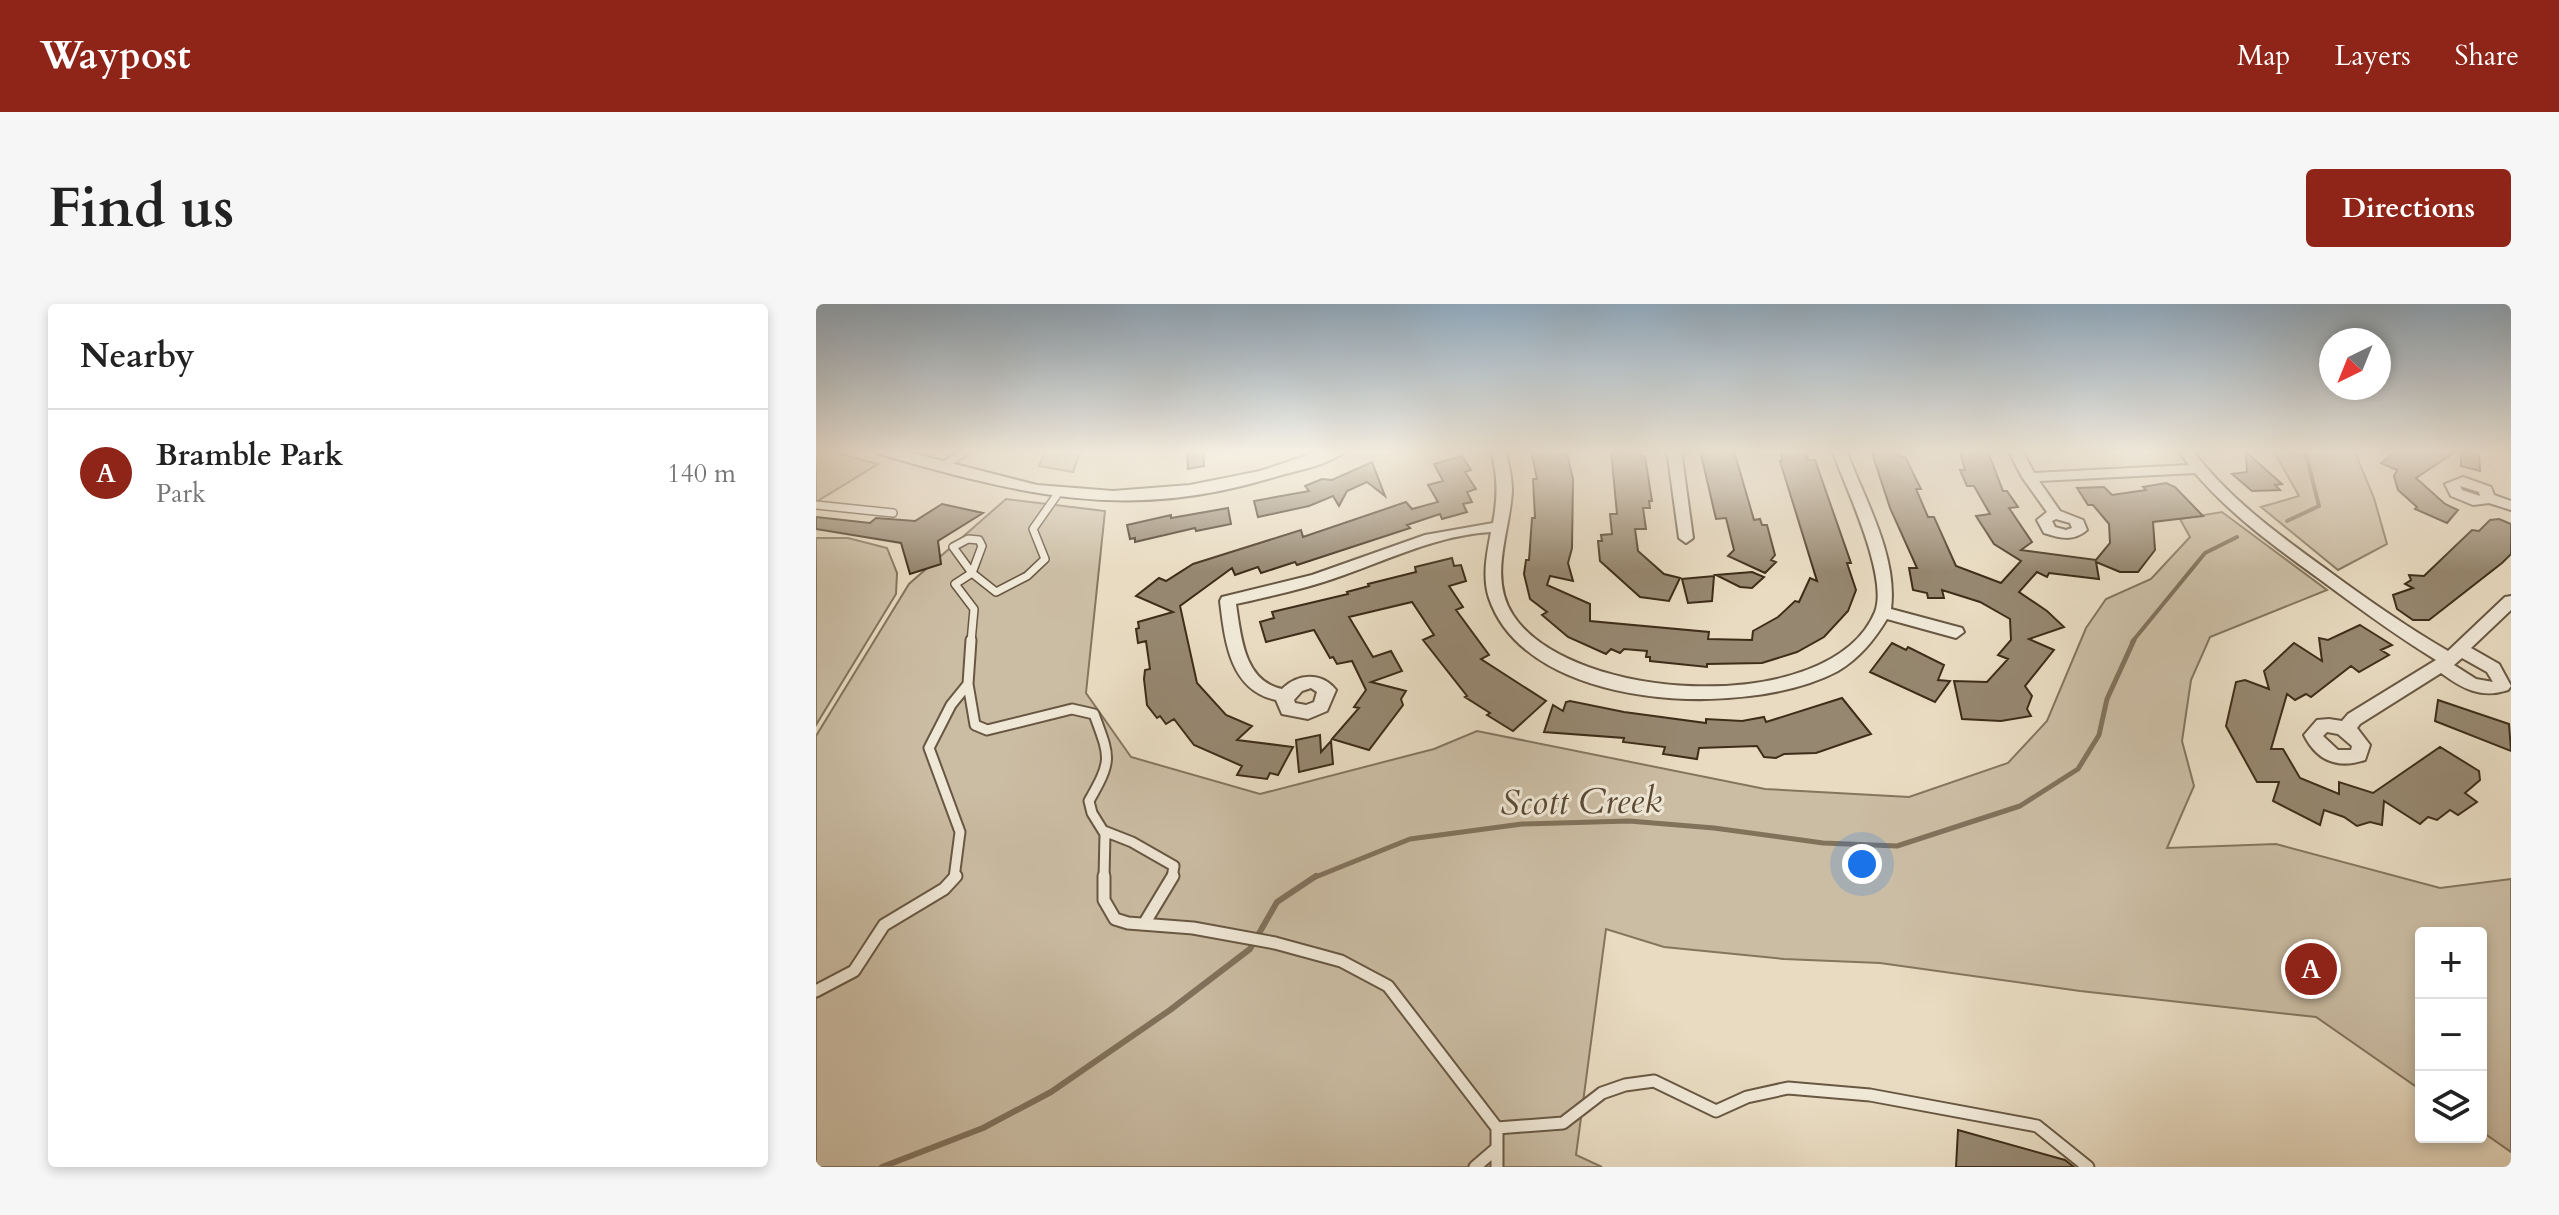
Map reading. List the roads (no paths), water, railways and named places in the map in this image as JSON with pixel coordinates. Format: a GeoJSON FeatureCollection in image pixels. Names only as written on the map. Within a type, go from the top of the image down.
{"type":"FeatureCollection","features":[{"type":"Feature","properties":{"kind":"street"},"geometry":{"type":"LineString","coordinates":[[1046,490],[1128,495],[1177,490]]}},
{"type":"Feature","properties":{"kind":"street"},"geometry":{"type":"LineString","coordinates":[[1503,490],[1492,582],[1502,613],[1518,634],[1537,650],[1577,672],[1602,680],[1707,692],[1769,688],[1801,679],[1841,659],[1866,638],[1883,612],[1884,577],[1853,490]]}},
{"type":"Feature","properties":{"kind":"street"},"geometry":{"type":"LineString","coordinates":[[1679,490],[1686,538]]}},
{"type":"Feature","properties":{"kind":"street"},"geometry":{"type":"LineString","coordinates":[[2038,490],[2055,514]]}},
{"type":"Feature","properties":{"kind":"street"},"geometry":{"type":"LineString","coordinates":[[2218,490],[2276,540],[2371,610],[2450,658]]}},
{"type":"Feature","properties":{"kind":"street"},"geometry":{"type":"LineString","coordinates":[[2489,498],[2511,506]]}},
{"type":"Feature","properties":{"kind":"street"},"geometry":{"type":"LineString","coordinates":[[1286,696],[1262,690],[1243,668],[1234,645],[1228,601],[1316,579],[1460,531],[1500,527]]}},
{"type":"Feature","properties":{"kind":"street"},"geometry":{"type":"LineString","coordinates":[[2345,730],[2354,719],[2450,658],[2511,601]]}},
{"type":"Feature","properties":{"kind":"street"},"geometry":{"type":"LineString","coordinates":[[1883,612],[1956,632]]}},
{"type":"Feature","properties":{"kind":"lane"},"geometry":{"type":"LineString","coordinates":[[1059,492],[1033,529],[1039,549],[1045,556],[1042,563],[1027,576],[996,592],[973,572],[955,584],[974,609],[968,684],[975,725],[979,729],[1003,727],[1072,709],[1094,714],[1109,756],[1104,775],[1089,801],[1092,813],[1104,831],[1104,900],[1115,919],[1128,923],[1193,928],[1265,942],[1341,961],[1388,986],[1497,1128],[1497,1167]]}},
{"type":"Feature","properties":{"kind":"lane"},"geometry":{"type":"LineString","coordinates":[[816,505],[893,513]]}},
{"type":"Feature","properties":{"kind":"lane"},"geometry":{"type":"LineString","coordinates":[[816,991],[854,971],[884,925],[944,889],[957,875],[960,832],[929,748],[951,705],[968,684]]}},
{"type":"Feature","properties":{"kind":"lane"},"geometry":{"type":"LineString","coordinates":[[1104,831],[1132,842],[1174,866],[1175,873],[1144,924]]}},
{"type":"Feature","properties":{"kind":"lane"},"geometry":{"type":"LineString","coordinates":[[1497,1128],[1563,1123],[1602,1093],[1625,1085],[1654,1081],[1716,1111],[1747,1097],[1788,1088],[1870,1095],[2037,1126],[2088,1167]]}},
{"type":"Feature","properties":{"kind":"lane"},"geometry":{"type":"LineString","coordinates":[[1475,1167],[1496,1149]]}},
{"type":"Feature","properties":{"kind":"waterway","name":"Scott Creek"},"geometry":{"type":"LineString","coordinates":[[2287,521],[2319,506],[2315,490]]}},
{"type":"Feature","properties":{"kind":"waterway","name":"Scott Creek"},"geometry":{"type":"LineString","coordinates":[[2132,642],[2205,553],[2237,537]]}},
{"type":"Feature","properties":{"kind":"waterway","name":"Scott Creek"},"geometry":{"type":"LineString","coordinates":[[1313,878],[1410,839],[1522,824],[1629,821],[1714,828],[1823,843],[1897,846],[2020,806],[2078,769],[2099,735],[2107,699],[2134,640]]}},
{"type":"Feature","properties":{"kind":"waterway","name":"Scott Creek"},"geometry":{"type":"LineString","coordinates":[[882,1167],[983,1128],[1051,1092],[1170,1010],[1250,949],[1277,902],[1313,878]]}},
{"type":"Feature","properties":{"kind":"place","name":"Bramble Park"},"geometry":{"type":"Point","coordinates":[2311,969]}}]}
